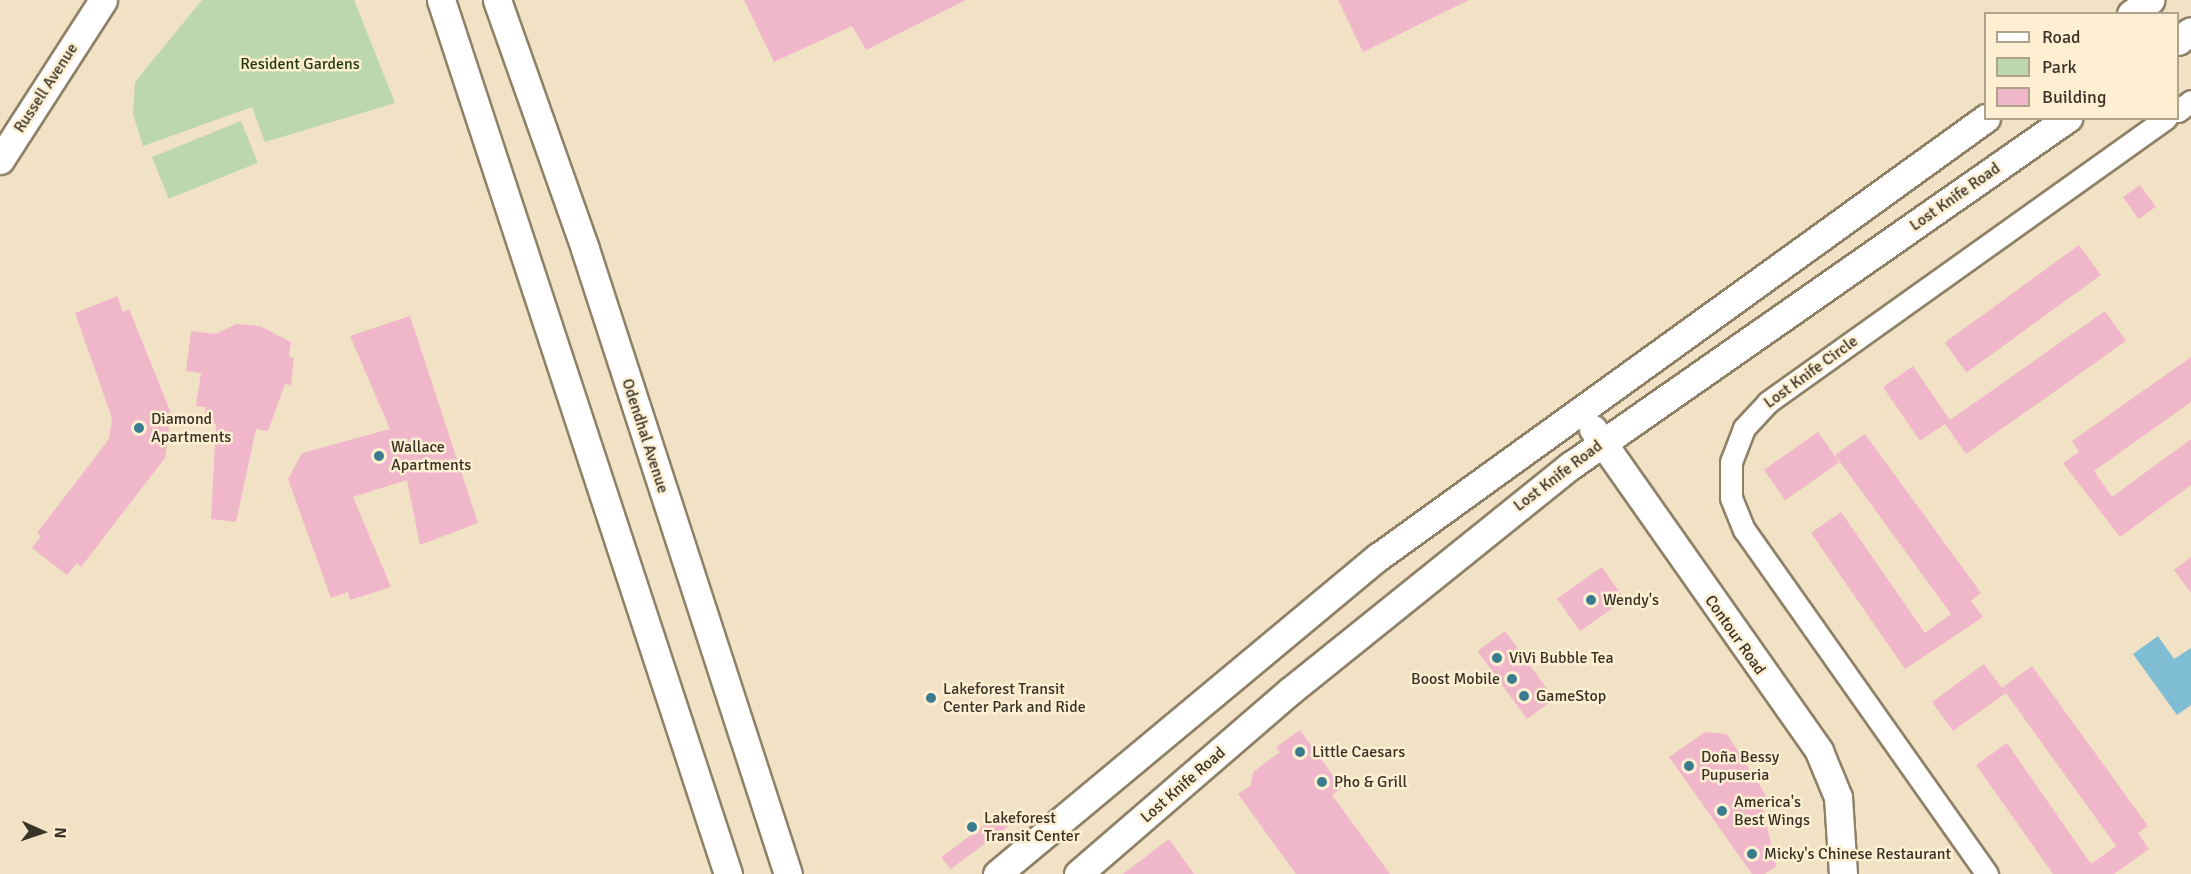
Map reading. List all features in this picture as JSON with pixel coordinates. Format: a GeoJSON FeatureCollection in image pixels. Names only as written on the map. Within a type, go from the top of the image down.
{"type":"FeatureCollection","features":[{"type":"Feature","properties":{"kind":"street"},"geometry":{"type":"LineString","coordinates":[[441,0],[728,874]]}},
{"type":"Feature","properties":{"kind":"street","name":"Odendhal Avenue"},"geometry":{"type":"LineString","coordinates":[[497,0],[585,249],[788,874]]}},
{"type":"Feature","properties":{"kind":"street"},"geometry":{"type":"LineString","coordinates":[[2134,12],[2150,0]]}},
{"type":"Feature","properties":{"kind":"street","name":"Russell Avenue"},"geometry":{"type":"LineString","coordinates":[[0,160],[100,5]]}},
{"type":"Feature","properties":{"kind":"street"},"geometry":{"type":"LineString","coordinates":[[2179,40],[2191,31]]}},
{"type":"Feature","properties":{"kind":"street"},"geometry":{"type":"LineString","coordinates":[[2179,110],[2191,101]]}},
{"type":"Feature","properties":{"kind":"street"},"geometry":{"type":"LineString","coordinates":[[997,874],[1378,557],[1984,119]]}},
{"type":"Feature","properties":{"kind":"street","name":"Lost Knife Road"},"geometry":{"type":"LineString","coordinates":[[1078,874],[1299,684],[1602,443],[2065,120]]}},
{"type":"Feature","properties":{"kind":"street","name":"Lost Knife Circle"},"geometry":{"type":"LineString","coordinates":[[1987,874],[1744,530],[1731,497],[1731,462],[1744,428],[1768,402],[2163,120]]}},
{"type":"Feature","properties":{"kind":"street","name":"Contour Road"},"geometry":{"type":"LineString","coordinates":[[1581,412],[1819,751],[1838,796],[1843,874]]}},
{"type":"Feature","properties":{"kind":"green space","name":"Resident Gardens"},"geometry":{"type":"Polygon","coordinates":[[[202,0],[354,0],[395,103],[265,142],[252,107],[143,146],[133,114],[135,82],[202,0]]]}},
{"type":"Feature","properties":{"kind":"green space"},"geometry":{"type":"Polygon","coordinates":[[[241,121],[258,163],[169,199],[152,157],[241,121]]]}},
{"type":"Feature","properties":{"kind":"water"},"geometry":{"type":"Polygon","coordinates":[[[2158,636],[2174,659],[2191,648],[2191,705],[2177,715],[2133,654],[2158,636]]]}},
{"type":"Feature","properties":{"kind":"building"},"geometry":{"type":"Polygon","coordinates":[[[744,0],[966,0],[866,50],[852,26],[774,62],[744,0]]]}},
{"type":"Feature","properties":{"kind":"building"},"geometry":{"type":"Polygon","coordinates":[[[1338,0],[1469,0],[1363,52],[1338,0]]]}},
{"type":"Feature","properties":{"kind":"building"},"geometry":{"type":"Polygon","coordinates":[[[2140,185],[2156,207],[2139,219],[2123,197],[2140,185]]]}},
{"type":"Feature","properties":{"kind":"building"},"geometry":{"type":"Polygon","coordinates":[[[2079,245],[2101,275],[1966,373],[1945,343],[2079,245]]]}},
{"type":"Feature","properties":{"kind":"building","name":"Diamond Apartments"},"geometry":{"type":"Polygon","coordinates":[[[117,296],[123,312],[129,309],[171,413],[165,458],[81,567],[77,563],[67,575],[32,548],[41,536],[37,533],[109,439],[112,418],[75,313],[117,296]]]}},
{"type":"Feature","properties":{"kind":"building"},"geometry":{"type":"Polygon","coordinates":[[[2105,311],[2126,341],[1966,454],[1945,424],[1920,441],[1883,387],[1913,366],[1950,420],[2105,311]]]}},
{"type":"Feature","properties":{"kind":"building","name":"Wallace Apartments"},"geometry":{"type":"Polygon","coordinates":[[[410,316],[478,523],[420,545],[407,480],[353,497],[391,587],[350,600],[348,592],[331,598],[288,479],[302,453],[390,429],[350,336],[410,316]]]}},
{"type":"Feature","properties":{"kind":"building"},"geometry":{"type":"Polygon","coordinates":[[[236,324],[260,326],[291,342],[289,357],[294,358],[291,385],[285,384],[268,431],[256,429],[236,522],[211,519],[216,424],[204,422],[206,407],[196,406],[201,373],[186,371],[191,331],[215,334],[236,324]]]}},
{"type":"Feature","properties":{"kind":"building"},"geometry":{"type":"Polygon","coordinates":[[[2191,357],[2191,402],[2094,471],[2112,497],[2191,439],[2191,485],[2120,537],[2063,463],[2079,452],[2072,441],[2191,357]]]}},
{"type":"Feature","properties":{"kind":"building"},"geometry":{"type":"Polygon","coordinates":[[[1818,432],[1839,462],[1785,500],[1764,470],[1818,432]]]}},
{"type":"Feature","properties":{"kind":"building"},"geometry":{"type":"Polygon","coordinates":[[[1865,434],[1981,593],[1971,601],[1983,617],[1905,669],[1811,533],[1841,512],[1925,633],[1951,614],[1835,455],[1865,434]]]}},
{"type":"Feature","properties":{"kind":"building"},"geometry":{"type":"Polygon","coordinates":[[[2191,557],[2191,593],[2174,570],[2191,557]]]}},
{"type":"Feature","properties":{"kind":"building","name":"Wendy's"},"geometry":{"type":"Polygon","coordinates":[[[1602,567],[1625,600],[1580,631],[1557,599],[1602,567]]]}},
{"type":"Feature","properties":{"kind":"building"},"geometry":{"type":"Polygon","coordinates":[[[1505,631],[1554,699],[1527,719],[1477,651],[1505,631]]]}},
{"type":"Feature","properties":{"kind":"building"},"geometry":{"type":"Polygon","coordinates":[[[1984,664],[2002,688],[2032,666],[2148,826],[2138,833],[2149,849],[2114,874],[2053,874],[1976,765],[2007,743],[2091,864],[2116,846],[2006,693],[1953,731],[1932,702],[1984,664]]]}},
{"type":"Feature","properties":{"kind":"building"},"geometry":{"type":"Polygon","coordinates":[[[1300,730],[1342,788],[1332,795],[1390,874],[1296,874],[1238,794],[1251,785],[1253,772],[1280,752],[1276,747],[1300,730]]]}},
{"type":"Feature","properties":{"kind":"building"},"geometry":{"type":"Polygon","coordinates":[[[1705,732],[1727,734],[1771,803],[1763,809],[1776,866],[1765,874],[1752,874],[1669,757],[1705,732]]]}},
{"type":"Feature","properties":{"kind":"building"},"geometry":{"type":"Polygon","coordinates":[[[1003,811],[1012,823],[951,869],[942,857],[1003,811]]]}},
{"type":"Feature","properties":{"kind":"building"},"geometry":{"type":"Polygon","coordinates":[[[1169,839],[1194,874],[1123,874],[1169,839]]]}},
{"type":"Feature","properties":{"kind":"place","name":"Diamond Apartments"},"geometry":{"type":"Point","coordinates":[139,428]}},
{"type":"Feature","properties":{"kind":"place","name":"Wallace Apartments"},"geometry":{"type":"Point","coordinates":[379,456]}},
{"type":"Feature","properties":{"kind":"place","name":"Wendy's"},"geometry":{"type":"Point","coordinates":[1591,600]}},
{"type":"Feature","properties":{"kind":"place","name":"ViVi Bubble Tea"},"geometry":{"type":"Point","coordinates":[1497,658]}},
{"type":"Feature","properties":{"kind":"place","name":"Boost Mobile"},"geometry":{"type":"Point","coordinates":[1512,679]}},
{"type":"Feature","properties":{"kind":"place","name":"GameStop"},"geometry":{"type":"Point","coordinates":[1524,696]}},
{"type":"Feature","properties":{"kind":"place","name":"Lakeforest Transit Center Park and Ride"},"geometry":{"type":"Point","coordinates":[931,698]}},
{"type":"Feature","properties":{"kind":"place","name":"Little Caesars"},"geometry":{"type":"Point","coordinates":[1300,752]}},
{"type":"Feature","properties":{"kind":"place","name":"Doña Bessy Pupuseria"},"geometry":{"type":"Point","coordinates":[1689,766]}},
{"type":"Feature","properties":{"kind":"place","name":"Pho & Grill"},"geometry":{"type":"Point","coordinates":[1322,782]}},
{"type":"Feature","properties":{"kind":"place","name":"America's Best Wings"},"geometry":{"type":"Point","coordinates":[1722,811]}},
{"type":"Feature","properties":{"kind":"place","name":"Lakeforest Transit Center"},"geometry":{"type":"Point","coordinates":[972,827]}},
{"type":"Feature","properties":{"kind":"place","name":"Micky's Chinese Restaurant"},"geometry":{"type":"Point","coordinates":[1752,854]}}]}
